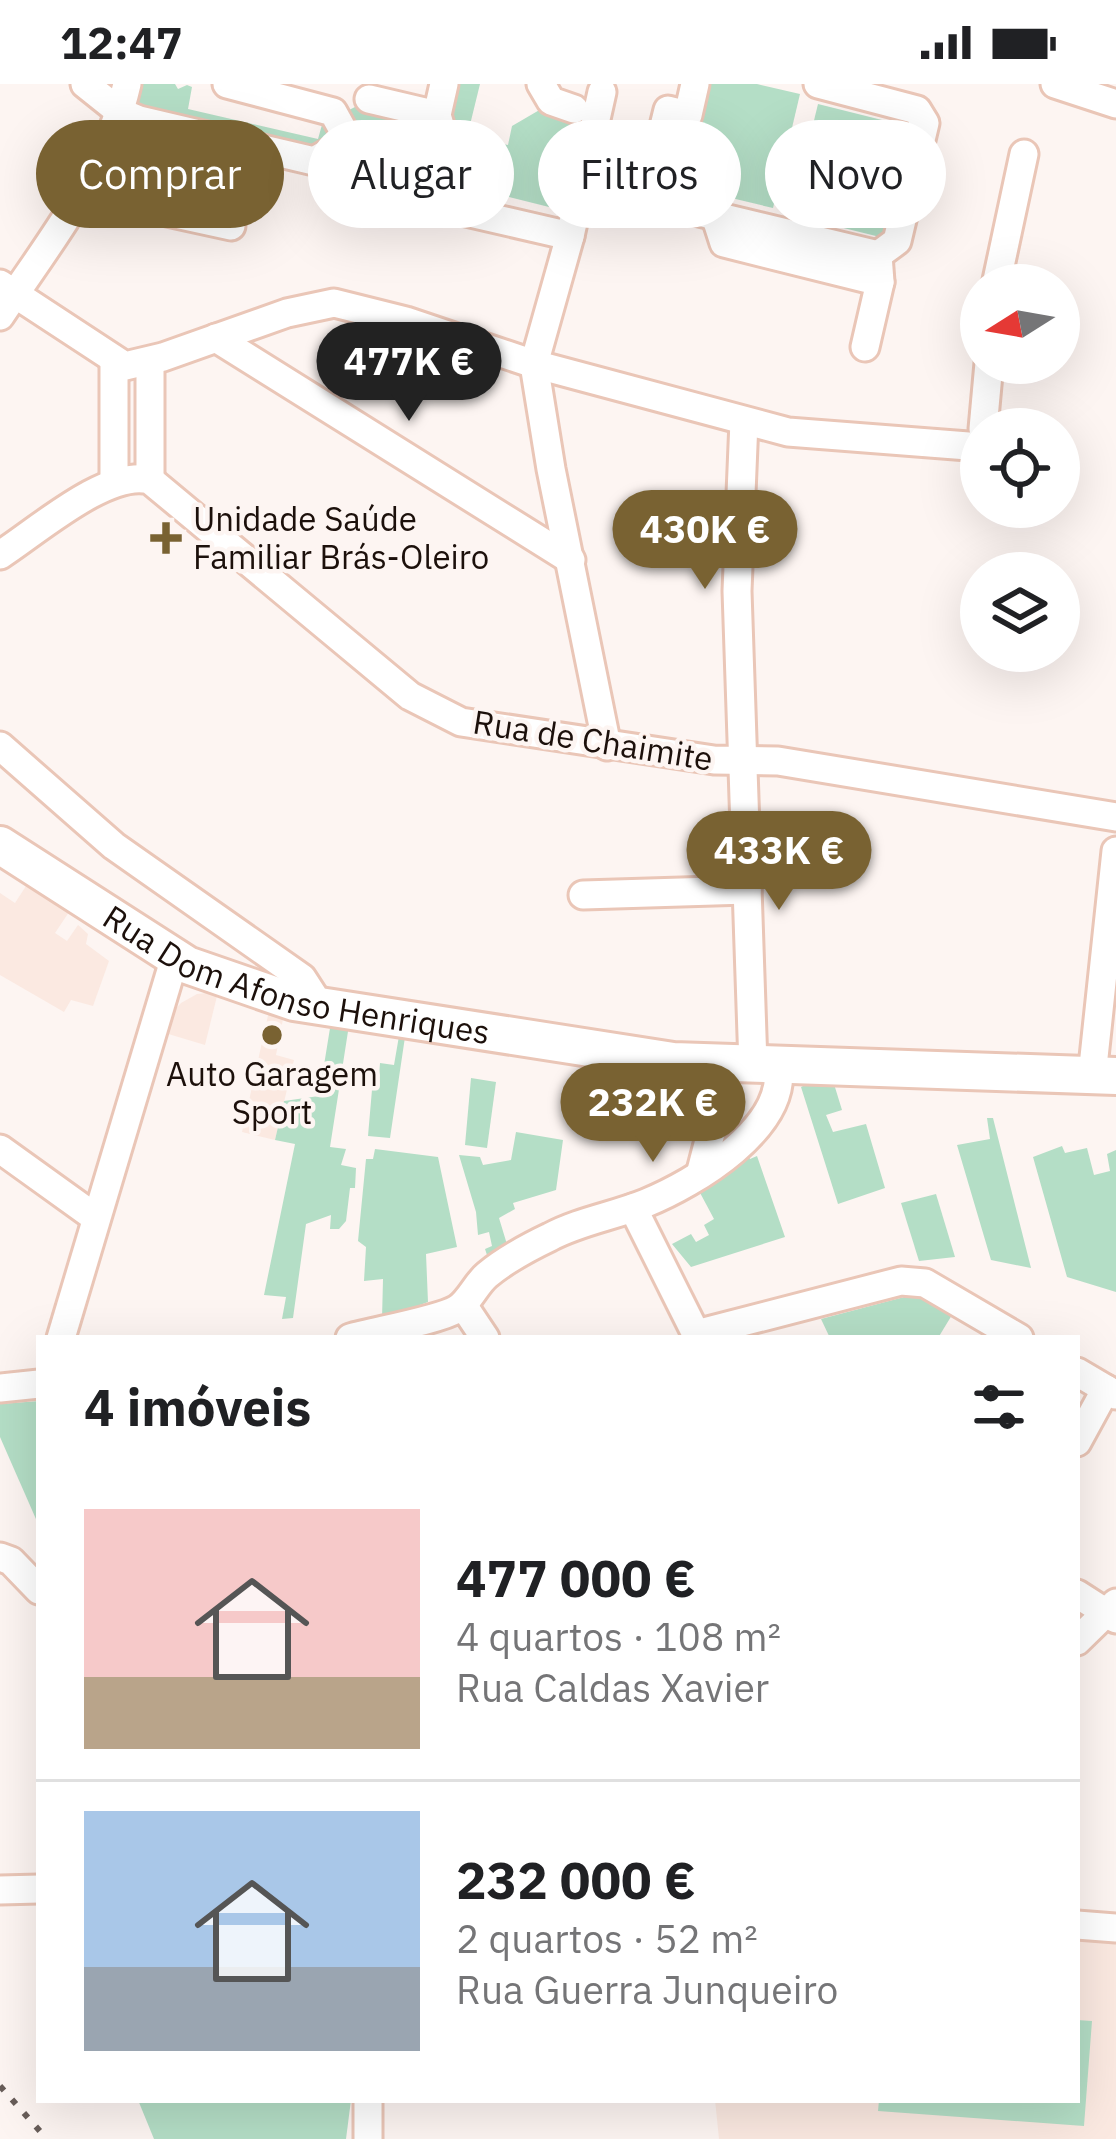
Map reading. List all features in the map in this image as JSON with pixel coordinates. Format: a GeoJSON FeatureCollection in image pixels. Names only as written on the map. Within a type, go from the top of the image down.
{"type":"FeatureCollection","features":[{"type":"Feature","properties":{"kind":"main road","name":"Rua Dom Afonso Henriques"},"geometry":{"type":"LineString","coordinates":[[0,846],[175,957],[228,981],[311,1005],[601,1052],[750,1066],[1104,1076]]}},
{"type":"Feature","properties":{"kind":"street"},"geometry":{"type":"LineString","coordinates":[[85,84],[308,158]]}},
{"type":"Feature","properties":{"kind":"street"},"geometry":{"type":"LineString","coordinates":[[227,84],[333,112],[337,120]]}},
{"type":"Feature","properties":{"kind":"street"},"geometry":{"type":"LineString","coordinates":[[444,84],[444,120]]}},
{"type":"Feature","properties":{"kind":"street"},"geometry":{"type":"LineString","coordinates":[[542,84],[551,101],[574,109]]}},
{"type":"Feature","properties":{"kind":"street"},"geometry":{"type":"LineString","coordinates":[[686,120],[695,84]]}},
{"type":"Feature","properties":{"kind":"street"},"geometry":{"type":"LineString","coordinates":[[819,84],[914,100],[925,123],[897,241],[879,268],[865,347]]}},
{"type":"Feature","properties":{"kind":"street"},"geometry":{"type":"LineString","coordinates":[[1055,84],[1116,104]]}},
{"type":"Feature","properties":{"kind":"street"},"geometry":{"type":"LineString","coordinates":[[385,91],[421,120]]}},
{"type":"Feature","properties":{"kind":"street"},"geometry":{"type":"LineString","coordinates":[[596,120],[602,92]]}},
{"type":"Feature","properties":{"kind":"street"},"geometry":{"type":"LineString","coordinates":[[1001,264],[1024,154]]}},
{"type":"Feature","properties":{"kind":"street"},"geometry":{"type":"LineString","coordinates":[[514,223],[570,236]]}},
{"type":"Feature","properties":{"kind":"street"},"geometry":{"type":"LineString","coordinates":[[741,223],[879,268]]}},
{"type":"Feature","properties":{"kind":"street"},"geometry":{"type":"LineString","coordinates":[[58,228],[5,298],[125,366],[287,313],[334,303],[744,422],[788,432],[960,445]]}},
{"type":"Feature","properties":{"kind":"street"},"geometry":{"type":"LineString","coordinates":[[572,228],[534,364],[607,746]]}},
{"type":"Feature","properties":{"kind":"street"},"geometry":{"type":"LineString","coordinates":[[216,338],[571,560]]}},
{"type":"Feature","properties":{"kind":"street"},"geometry":{"type":"LineString","coordinates":[[113,361],[114,480]]}},
{"type":"Feature","properties":{"kind":"street"},"geometry":{"type":"LineString","coordinates":[[0,555],[114,480],[149,480],[150,361]]}},
{"type":"Feature","properties":{"kind":"street"},"geometry":{"type":"LineString","coordinates":[[701,1171],[718,1106],[750,1066],[737,591],[744,422]]}},
{"type":"Feature","properties":{"kind":"street","name":"Rua de Chaimite"},"geometry":{"type":"LineString","coordinates":[[149,480],[410,696],[461,722],[607,746],[742,762],[778,761],[1116,817]]}},
{"type":"Feature","properties":{"kind":"street"},"geometry":{"type":"LineString","coordinates":[[0,746],[114,846],[302,978],[313,995],[311,1005]]}},
{"type":"Feature","properties":{"kind":"street"},"geometry":{"type":"LineString","coordinates":[[1104,1076],[1116,850]]}},
{"type":"Feature","properties":{"kind":"street"},"geometry":{"type":"LineString","coordinates":[[583,896],[747,890]]}},
{"type":"Feature","properties":{"kind":"street"},"geometry":{"type":"LineString","coordinates":[[62,1335],[175,957]]}},
{"type":"Feature","properties":{"kind":"street"},"geometry":{"type":"LineString","coordinates":[[360,1335],[463,1305],[470,1290],[524,1251],[554,1234],[669,1192],[735,1149],[772,1110],[780,1089],[750,1066]]}},
{"type":"Feature","properties":{"kind":"street"},"geometry":{"type":"LineString","coordinates":[[0,1149],[96,1218]]}},
{"type":"Feature","properties":{"kind":"street"},"geometry":{"type":"LineString","coordinates":[[633,1208],[696,1335]]}},
{"type":"Feature","properties":{"kind":"street"},"geometry":{"type":"LineString","coordinates":[[701,1335],[901,1280],[926,1283],[1013,1335]]}},
{"type":"Feature","properties":{"kind":"street"},"geometry":{"type":"LineString","coordinates":[[463,1305],[482,1335]]}},
{"type":"Feature","properties":{"kind":"street"},"geometry":{"type":"LineString","coordinates":[[1080,1374],[1111,1392],[1080,1438]]}},
{"type":"Feature","properties":{"kind":"street"},"geometry":{"type":"LineString","coordinates":[[0,1388],[36,1384]]}},
{"type":"Feature","properties":{"kind":"street"},"geometry":{"type":"LineString","coordinates":[[0,1557],[36,1588]]}},
{"type":"Feature","properties":{"kind":"street"},"geometry":{"type":"LineString","coordinates":[[1080,1595],[1114,1608],[1080,1638]]}},
{"type":"Feature","properties":{"kind":"street"},"geometry":{"type":"LineString","coordinates":[[0,1890],[36,1889]]}},
{"type":"Feature","properties":{"kind":"street"},"geometry":{"type":"LineString","coordinates":[[1080,1925],[1116,1928]]}},
{"type":"Feature","properties":{"kind":"shaded area"},"geometry":{"type":"Polygon","coordinates":[[[28,883],[75,903],[55,933],[67,941],[78,925],[88,934],[86,944],[109,961],[93,1006],[71,1000],[64,1012],[0,975],[0,893],[15,903],[28,883]]]}},
{"type":"Feature","properties":{"kind":"shaded area"},"geometry":{"type":"Polygon","coordinates":[[[218,992],[205,1045],[165,1033],[171,1014],[181,1003],[197,994],[218,992]]]}},
{"type":"Feature","properties":{"kind":"shaded area"},"geometry":{"type":"Polygon","coordinates":[[[269,1011],[284,1014],[276,1055],[294,1060],[275,1140],[242,1132],[269,1011]]]}},
{"type":"Feature","properties":{"kind":"shaded area"},"geometry":{"type":"Polygon","coordinates":[[[1080,1940],[1116,1943],[1116,2139],[719,2139],[715,2103],[1080,2103],[1080,1940]]]}},
{"type":"Feature","properties":{"kind":"green space"},"geometry":{"type":"Polygon","coordinates":[[[140,84],[175,84],[178,89],[187,85],[192,87],[188,109],[236,120],[178,120],[135,110],[140,84]]]}},
{"type":"Feature","properties":{"kind":"green space"},"geometry":{"type":"Polygon","coordinates":[[[447,84],[480,84],[471,120],[449,120],[444,100],[447,84]]]}},
{"type":"Feature","properties":{"kind":"green space"},"geometry":{"type":"Polygon","coordinates":[[[709,84],[757,84],[800,94],[794,120],[765,120],[765,206],[741,200],[741,120],[701,120],[709,84]]]}},
{"type":"Feature","properties":{"kind":"green space"},"geometry":{"type":"Polygon","coordinates":[[[361,104],[432,120],[342,120],[339,115],[361,104]]]}},
{"type":"Feature","properties":{"kind":"green space"},"geometry":{"type":"Polygon","coordinates":[[[818,104],[882,120],[814,120],[818,104]]]}},
{"type":"Feature","properties":{"kind":"green space"},"geometry":{"type":"Polygon","coordinates":[[[548,105],[573,112],[571,120],[538,120],[538,204],[514,198],[514,125],[548,105]]]}},
{"type":"Feature","properties":{"kind":"green space"},"geometry":{"type":"Polygon","coordinates":[[[284,131],[308,137],[308,150],[284,144],[284,131]]]}},
{"type":"Feature","properties":{"kind":"green space"},"geometry":{"type":"Polygon","coordinates":[[[844,228],[886,228],[884,238],[844,228]]]}},
{"type":"Feature","properties":{"kind":"green space"},"geometry":{"type":"Polygon","coordinates":[[[331,1022],[349,1025],[330,1147],[346,1149],[341,1165],[356,1168],[355,1188],[350,1188],[346,1221],[339,1229],[330,1229],[331,1215],[306,1224],[293,1318],[282,1319],[286,1297],[264,1295],[295,1144],[275,1140],[284,1101],[319,1096],[331,1022]]]}},
{"type":"Feature","properties":{"kind":"green space"},"geometry":{"type":"Polygon","coordinates":[[[399,1036],[405,1037],[390,1138],[368,1136],[373,1078],[379,1077],[380,1063],[394,1065],[399,1036]]]}},
{"type":"Feature","properties":{"kind":"green space"},"geometry":{"type":"Polygon","coordinates":[[[471,1078],[496,1082],[487,1148],[465,1145],[471,1078]]]}},
{"type":"Feature","properties":{"kind":"green space"},"geometry":{"type":"Polygon","coordinates":[[[834,1084],[842,1110],[826,1115],[833,1132],[866,1124],[885,1188],[838,1204],[801,1087],[834,1084]]]}},
{"type":"Feature","properties":{"kind":"green space"},"geometry":{"type":"Polygon","coordinates":[[[987,1118],[993,1118],[1031,1268],[991,1260],[957,1145],[990,1139],[987,1118]]]}},
{"type":"Feature","properties":{"kind":"green space"},"geometry":{"type":"Polygon","coordinates":[[[516,1132],[563,1140],[556,1190],[513,1203],[515,1209],[499,1218],[509,1251],[490,1264],[485,1249],[492,1246],[489,1232],[478,1235],[459,1155],[480,1157],[483,1165],[511,1160],[516,1132]]]}},
{"type":"Feature","properties":{"kind":"green space"},"geometry":{"type":"Polygon","coordinates":[[[1062,1146],[1065,1153],[1087,1148],[1094,1175],[1110,1171],[1107,1154],[1116,1150],[1116,1292],[1067,1277],[1033,1157],[1062,1146]]]}},
{"type":"Feature","properties":{"kind":"green space"},"geometry":{"type":"Polygon","coordinates":[[[375,1149],[438,1157],[457,1247],[426,1254],[428,1302],[382,1319],[383,1279],[364,1281],[366,1247],[358,1241],[366,1159],[373,1159],[375,1149]]]}},
{"type":"Feature","properties":{"kind":"green space"},"geometry":{"type":"Polygon","coordinates":[[[746,1149],[750,1159],[757,1156],[785,1237],[691,1267],[672,1244],[691,1234],[696,1242],[709,1235],[704,1225],[714,1219],[698,1189],[746,1149]]]}},
{"type":"Feature","properties":{"kind":"green space"},"geometry":{"type":"Polygon","coordinates":[[[936,1194],[955,1257],[919,1261],[901,1203],[936,1194]]]}},
{"type":"Feature","properties":{"kind":"green space"},"geometry":{"type":"Polygon","coordinates":[[[923,1292],[955,1310],[940,1335],[829,1335],[821,1319],[923,1292]]]}},
{"type":"Feature","properties":{"kind":"green space"},"geometry":{"type":"Polygon","coordinates":[[[36,1401],[36,1519],[0,1437],[0,1404],[36,1401]]]}},
{"type":"Feature","properties":{"kind":"green space"},"geometry":{"type":"Polygon","coordinates":[[[1080,2020],[1092,2021],[1084,2126],[878,2111],[879,2103],[1080,2103],[1080,2020]]]}},
{"type":"Feature","properties":{"kind":"green space"},"geometry":{"type":"Polygon","coordinates":[[[139,2103],[351,2103],[346,2139],[154,2139],[139,2103]]]}},
{"type":"Feature","properties":{"kind":"railway"},"geometry":{"type":"LineString","coordinates":[[0,2086],[47,2139]]}},
{"type":"Feature","properties":{"kind":"place","name":"Unidade Saúde Familiar Brás-Oleiro"},"geometry":{"type":"Point","coordinates":[166,538]}},
{"type":"Feature","properties":{"kind":"place","name":"Auto Garagem Sport"},"geometry":{"type":"Point","coordinates":[272,1035]}}]}
